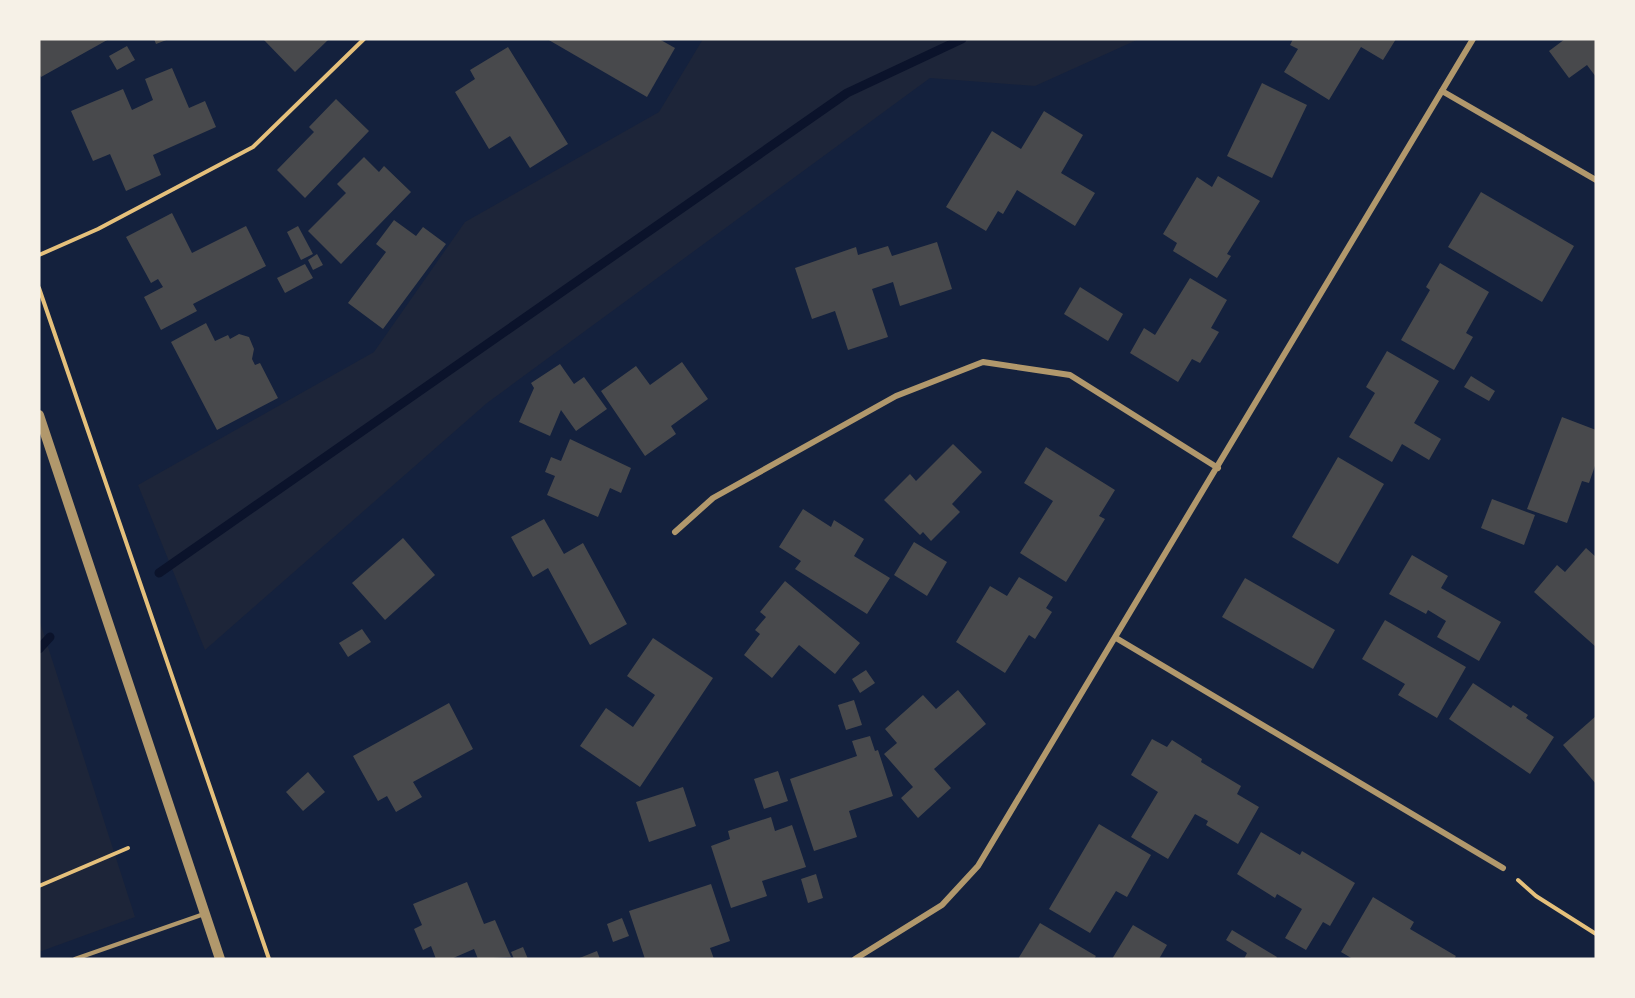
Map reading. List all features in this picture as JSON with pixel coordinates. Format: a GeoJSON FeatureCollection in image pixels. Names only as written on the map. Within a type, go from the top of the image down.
{"type":"FeatureCollection","features":[{"type":"Feature","properties":{"kind":"street"},"geometry":{"type":"LineString","coordinates":[[855,959],[942,905],[978,866],[1473,39]]}},
{"type":"Feature","properties":{"kind":"street"},"geometry":{"type":"LineString","coordinates":[[1442,91],[1596,180]]}},
{"type":"Feature","properties":{"kind":"street"},"geometry":{"type":"LineString","coordinates":[[675,532],[713,498],[896,396],[983,362],[1070,375],[1218,468]]}},
{"type":"Feature","properties":{"kind":"street"},"geometry":{"type":"LineString","coordinates":[[39,415],[220,959]]}},
{"type":"Feature","properties":{"kind":"street"},"geometry":{"type":"LineString","coordinates":[[1116,638],[1503,867]]}},
{"type":"Feature","properties":{"kind":"lane"},"geometry":{"type":"LineString","coordinates":[[75,959],[204,914]]}},
{"type":"Feature","properties":{"kind":"path"},"geometry":{"type":"LineString","coordinates":[[39,255],[98,229],[253,147],[364,39]]}},
{"type":"Feature","properties":{"kind":"path"},"geometry":{"type":"LineString","coordinates":[[39,288],[269,959]]}},
{"type":"Feature","properties":{"kind":"path"},"geometry":{"type":"LineString","coordinates":[[39,886],[128,848]]}},
{"type":"Feature","properties":{"kind":"path"},"geometry":{"type":"LineString","coordinates":[[1536,896],[1596,934]]}},
{"type":"Feature","properties":{"kind":"shaded area"},"geometry":{"type":"Polygon","coordinates":[[[703,39],[1139,39],[1035,86],[930,78],[487,403],[205,650],[138,485],[374,352],[465,222],[659,112],[703,39]]]}},
{"type":"Feature","properties":{"kind":"shaded area"},"geometry":{"type":"Polygon","coordinates":[[[39,619],[135,917],[39,952],[39,619]]]}},
{"type":"Feature","properties":{"kind":"building"},"geometry":{"type":"Polygon","coordinates":[[[39,39],[109,39],[41,77],[39,39]]]}},
{"type":"Feature","properties":{"kind":"building"},"geometry":{"type":"Polygon","coordinates":[[[154,39],[169,39],[156,44],[154,39]]]}},
{"type":"Feature","properties":{"kind":"building"},"geometry":{"type":"Polygon","coordinates":[[[263,39],[329,39],[295,72],[263,39]]]}},
{"type":"Feature","properties":{"kind":"building"},"geometry":{"type":"Polygon","coordinates":[[[547,39],[659,39],[675,48],[647,97],[547,39]]]}},
{"type":"Feature","properties":{"kind":"building"},"geometry":{"type":"Polygon","coordinates":[[[1293,39],[1396,39],[1383,60],[1361,47],[1329,100],[1284,72],[1298,49],[1290,45],[1293,39]]]}},
{"type":"Feature","properties":{"kind":"building"},"geometry":{"type":"Polygon","coordinates":[[[1565,39],[1596,39],[1596,77],[1587,65],[1569,78],[1549,51],[1565,39]]]}},
{"type":"Feature","properties":{"kind":"building"},"geometry":{"type":"Polygon","coordinates":[[[127,46],[135,60],[117,70],[109,56],[127,46]]]}},
{"type":"Feature","properties":{"kind":"building"},"geometry":{"type":"Polygon","coordinates":[[[508,47],[568,144],[530,168],[510,136],[489,149],[455,92],[475,79],[470,70],[508,47]]]}},
{"type":"Feature","properties":{"kind":"building"},"geometry":{"type":"Polygon","coordinates":[[[172,68],[189,108],[205,101],[216,127],[153,155],[161,175],[126,191],[110,154],[93,161],[71,111],[123,89],[132,110],[153,100],[145,79],[172,68]]]}},
{"type":"Feature","properties":{"kind":"building"},"geometry":{"type":"Polygon","coordinates":[[[1262,83],[1307,105],[1272,178],[1227,156],[1262,83]]]}},
{"type":"Feature","properties":{"kind":"building"},"geometry":{"type":"Polygon","coordinates":[[[336,99],[369,131],[305,198],[277,170],[314,132],[309,127],[336,99]]]}},
{"type":"Feature","properties":{"kind":"building"},"geometry":{"type":"Polygon","coordinates":[[[1044,111],[1083,135],[1061,173],[1095,193],[1075,226],[1017,190],[1003,214],[998,211],[986,231],[946,207],[992,131],[1021,149],[1044,111]]]}},
{"type":"Feature","properties":{"kind":"building"},"geometry":{"type":"Polygon","coordinates":[[[364,157],[379,172],[384,166],[411,192],[341,264],[308,231],[346,193],[337,184],[364,157]]]}},
{"type":"Feature","properties":{"kind":"building"},"geometry":{"type":"Polygon","coordinates":[[[1218,176],[1260,201],[1227,254],[1231,256],[1217,278],[1173,251],[1177,243],[1163,234],[1197,177],[1212,187],[1218,176]]]}},
{"type":"Feature","properties":{"kind":"building"},"geometry":{"type":"Polygon","coordinates":[[[1481,192],[1574,246],[1542,302],[1448,247],[1481,192]]]}},
{"type":"Feature","properties":{"kind":"building"},"geometry":{"type":"Polygon","coordinates":[[[172,213],[192,253],[246,226],[266,266],[193,304],[197,311],[161,330],[144,297],[163,287],[158,279],[151,283],[126,237],[172,213]]]}},
{"type":"Feature","properties":{"kind":"building"},"geometry":{"type":"Polygon","coordinates":[[[394,220],[416,236],[423,227],[446,244],[383,329],[348,303],[386,252],[376,244],[394,220]]]}},
{"type":"Feature","properties":{"kind":"building"},"geometry":{"type":"Polygon","coordinates":[[[298,226],[313,254],[301,260],[287,232],[298,226]]]}},
{"type":"Feature","properties":{"kind":"building"},"geometry":{"type":"Polygon","coordinates":[[[937,242],[952,289],[900,306],[893,282],[872,289],[888,337],[848,350],[835,311],[812,319],[795,268],[856,247],[858,255],[888,246],[892,256],[937,242]]]}},
{"type":"Feature","properties":{"kind":"building"},"geometry":{"type":"Polygon","coordinates":[[[317,254],[323,265],[313,270],[308,260],[317,254]]]}},
{"type":"Feature","properties":{"kind":"building"},"geometry":{"type":"Polygon","coordinates":[[[1440,263],[1489,292],[1466,333],[1473,337],[1454,370],[1401,340],[1430,290],[1426,287],[1440,263]]]}},
{"type":"Feature","properties":{"kind":"building"},"geometry":{"type":"Polygon","coordinates":[[[305,264],[313,278],[285,293],[277,278],[305,264]]]}},
{"type":"Feature","properties":{"kind":"building"},"geometry":{"type":"Polygon","coordinates":[[[1190,278],[1227,300],[1211,328],[1219,332],[1200,363],[1192,359],[1178,382],[1130,353],[1144,328],[1155,335],[1190,278]]]}},
{"type":"Feature","properties":{"kind":"building"},"geometry":{"type":"Polygon","coordinates":[[[1080,287],[1123,314],[1108,341],[1064,314],[1080,287]]]}},
{"type":"Feature","properties":{"kind":"building"},"geometry":{"type":"Polygon","coordinates":[[[206,323],[215,341],[228,335],[230,339],[239,334],[249,337],[254,349],[252,359],[255,365],[260,363],[278,398],[217,430],[171,342],[206,323]]]}},
{"type":"Feature","properties":{"kind":"building"},"geometry":{"type":"Polygon","coordinates":[[[1387,351],[1439,381],[1414,423],[1441,439],[1429,460],[1402,444],[1392,462],[1349,437],[1375,393],[1366,387],[1387,351]]]}},
{"type":"Feature","properties":{"kind":"building"},"geometry":{"type":"Polygon","coordinates":[[[682,362],[708,399],[671,426],[676,434],[645,456],[601,391],[636,366],[650,385],[682,362]]]}},
{"type":"Feature","properties":{"kind":"building"},"geometry":{"type":"Polygon","coordinates":[[[560,364],[574,384],[584,377],[607,409],[576,431],[561,410],[550,436],[519,422],[534,388],[531,383],[560,364]]]}},
{"type":"Feature","properties":{"kind":"building"},"geometry":{"type":"Polygon","coordinates":[[[1471,376],[1495,391],[1489,401],[1464,387],[1471,376]]]}},
{"type":"Feature","properties":{"kind":"building"},"geometry":{"type":"Polygon","coordinates":[[[1562,417],[1596,430],[1596,463],[1589,483],[1582,481],[1567,523],[1527,509],[1562,417]]]}},
{"type":"Feature","properties":{"kind":"building"},"geometry":{"type":"Polygon","coordinates":[[[570,439],[631,468],[621,493],[610,488],[598,517],[547,495],[555,476],[545,472],[551,457],[561,461],[570,439]]]}},
{"type":"Feature","properties":{"kind":"building"},"geometry":{"type":"Polygon","coordinates":[[[953,444],[982,472],[952,504],[960,512],[931,541],[923,532],[920,535],[884,500],[910,474],[916,481],[953,444]]]}},
{"type":"Feature","properties":{"kind":"building"},"geometry":{"type":"Polygon","coordinates":[[[1046,447],[1115,490],[1099,516],[1105,519],[1066,582],[1020,553],[1053,501],[1024,483],[1046,447]]]}},
{"type":"Feature","properties":{"kind":"building"},"geometry":{"type":"Polygon","coordinates":[[[1338,457],[1384,484],[1338,564],[1292,537],[1338,457]]]}},
{"type":"Feature","properties":{"kind":"building"},"geometry":{"type":"Polygon","coordinates":[[[1492,499],[1535,515],[1524,545],[1481,528],[1492,499]]]}},
{"type":"Feature","properties":{"kind":"building"},"geometry":{"type":"Polygon","coordinates":[[[803,509],[831,527],[834,520],[864,539],[854,556],[890,578],[867,614],[795,569],[801,561],[779,547],[803,509]]]}},
{"type":"Feature","properties":{"kind":"building"},"geometry":{"type":"Polygon","coordinates":[[[544,519],[564,554],[583,543],[627,624],[590,645],[548,568],[533,577],[511,537],[544,519]]]}},
{"type":"Feature","properties":{"kind":"building"},"geometry":{"type":"Polygon","coordinates":[[[403,538],[435,575],[385,620],[352,583],[403,538]]]}},
{"type":"Feature","properties":{"kind":"building"},"geometry":{"type":"Polygon","coordinates":[[[914,542],[947,562],[927,596],[894,575],[914,542]]]}},
{"type":"Feature","properties":{"kind":"building"},"geometry":{"type":"Polygon","coordinates":[[[1586,548],[1596,557],[1596,647],[1534,592],[1557,565],[1565,572],[1586,548]]]}},
{"type":"Feature","properties":{"kind":"building"},"geometry":{"type":"Polygon","coordinates":[[[1412,555],[1448,576],[1441,588],[1501,622],[1479,661],[1437,637],[1446,621],[1428,610],[1426,614],[1389,594],[1412,555]]]}},
{"type":"Feature","properties":{"kind":"building"},"geometry":{"type":"Polygon","coordinates":[[[1019,577],[1053,597],[1046,608],[1052,612],[1035,639],[1029,635],[1005,673],[956,642],[990,586],[1007,596],[1019,577]]]}},
{"type":"Feature","properties":{"kind":"building"},"geometry":{"type":"Polygon","coordinates":[[[1245,578],[1335,630],[1313,669],[1222,617],[1245,578]]]}},
{"type":"Feature","properties":{"kind":"building"},"geometry":{"type":"Polygon","coordinates":[[[785,581],[860,643],[835,674],[799,645],[772,678],[744,655],[760,634],[755,630],[766,617],[760,612],[785,581]]]}},
{"type":"Feature","properties":{"kind":"building"},"geometry":{"type":"Polygon","coordinates":[[[1385,620],[1466,667],[1437,718],[1398,695],[1405,684],[1362,659],[1385,620]]]}},
{"type":"Feature","properties":{"kind":"building"},"geometry":{"type":"Polygon","coordinates":[[[362,629],[371,642],[348,657],[339,643],[362,629]]]}},
{"type":"Feature","properties":{"kind":"building"},"geometry":{"type":"Polygon","coordinates":[[[653,638],[713,678],[640,787],[580,746],[606,708],[633,727],[655,695],[627,676],[653,638]]]}},
{"type":"Feature","properties":{"kind":"building"},"geometry":{"type":"Polygon","coordinates":[[[866,670],[875,683],[860,693],[852,679],[866,670]]]}},
{"type":"Feature","properties":{"kind":"building"},"geometry":{"type":"Polygon","coordinates":[[[1473,683],[1511,708],[1513,705],[1528,715],[1526,718],[1554,737],[1530,774],[1449,719],[1473,683]]]}},
{"type":"Feature","properties":{"kind":"building"},"geometry":{"type":"Polygon","coordinates":[[[958,690],[986,724],[934,769],[951,788],[918,818],[901,798],[913,787],[884,754],[897,743],[885,729],[923,695],[936,709],[958,690]]]}},
{"type":"Feature","properties":{"kind":"building"},"geometry":{"type":"Polygon","coordinates":[[[854,700],[862,725],[846,730],[838,705],[854,700]]]}},
{"type":"Feature","properties":{"kind":"building"},"geometry":{"type":"Polygon","coordinates":[[[449,703],[473,749],[413,782],[422,797],[396,812],[387,796],[378,801],[353,756],[449,703]]]}},
{"type":"Feature","properties":{"kind":"building"},"geometry":{"type":"Polygon","coordinates":[[[1596,716],[1596,784],[1563,745],[1596,716]]]}},
{"type":"Feature","properties":{"kind":"building"},"geometry":{"type":"Polygon","coordinates":[[[870,736],[875,751],[878,750],[893,796],[849,811],[857,837],[814,851],[790,779],[857,756],[852,741],[870,736]]]}},
{"type":"Feature","properties":{"kind":"building"},"geometry":{"type":"Polygon","coordinates":[[[1152,739],[1167,747],[1172,740],[1202,759],[1201,762],[1241,786],[1237,794],[1259,807],[1238,844],[1206,825],[1208,821],[1195,814],[1168,859],[1131,837],[1158,792],[1131,775],[1152,739]]]}},
{"type":"Feature","properties":{"kind":"building"},"geometry":{"type":"Polygon","coordinates":[[[778,771],[788,801],[764,809],[754,779],[778,771]]]}},
{"type":"Feature","properties":{"kind":"building"},"geometry":{"type":"Polygon","coordinates":[[[308,772],[325,792],[303,811],[286,792],[308,772]]]}},
{"type":"Feature","properties":{"kind":"building"},"geometry":{"type":"Polygon","coordinates":[[[683,787],[696,826],[649,842],[636,802],[683,787]]]}},
{"type":"Feature","properties":{"kind":"building"},"geometry":{"type":"Polygon","coordinates":[[[771,817],[775,831],[792,825],[806,867],[762,881],[767,896],[731,908],[711,846],[730,839],[728,831],[771,817]]]}},
{"type":"Feature","properties":{"kind":"building"},"geometry":{"type":"Polygon","coordinates":[[[1099,824],[1151,855],[1127,897],[1116,891],[1090,933],[1049,909],[1099,824]]]}},
{"type":"Feature","properties":{"kind":"building"},"geometry":{"type":"Polygon","coordinates":[[[1261,832],[1300,855],[1302,851],[1355,883],[1330,926],[1323,922],[1306,950],[1285,938],[1302,909],[1277,894],[1275,898],[1237,874],[1261,832]]]}},
{"type":"Feature","properties":{"kind":"building"},"geometry":{"type":"Polygon","coordinates":[[[816,874],[823,898],[808,903],[801,879],[816,874]]]}},
{"type":"Feature","properties":{"kind":"building"},"geometry":{"type":"Polygon","coordinates":[[[467,882],[484,924],[495,920],[511,957],[478,959],[474,949],[451,959],[436,959],[431,946],[423,950],[414,929],[422,925],[413,904],[467,882]]]}},
{"type":"Feature","properties":{"kind":"building"},"geometry":{"type":"Polygon","coordinates":[[[711,884],[730,941],[710,948],[714,959],[645,959],[629,911],[711,884]]]}},
{"type":"Feature","properties":{"kind":"building"},"geometry":{"type":"Polygon","coordinates":[[[1373,897],[1414,922],[1410,929],[1456,956],[1454,959],[1353,959],[1341,952],[1373,897]]]}},
{"type":"Feature","properties":{"kind":"building"},"geometry":{"type":"Polygon","coordinates":[[[622,918],[629,936],[613,942],[607,924],[622,918]]]}},
{"type":"Feature","properties":{"kind":"building"},"geometry":{"type":"Polygon","coordinates":[[[1040,923],[1096,956],[1094,959],[1018,959],[1040,923]]]}},
{"type":"Feature","properties":{"kind":"building"},"geometry":{"type":"Polygon","coordinates":[[[1133,925],[1167,945],[1159,959],[1112,959],[1133,925]]]}},
{"type":"Feature","properties":{"kind":"building"},"geometry":{"type":"Polygon","coordinates":[[[1232,930],[1277,957],[1276,959],[1244,959],[1247,953],[1226,940],[1232,930]]]}},
{"type":"Feature","properties":{"kind":"building"},"geometry":{"type":"Polygon","coordinates":[[[523,947],[528,959],[514,959],[511,952],[523,947]]]}},
{"type":"Feature","properties":{"kind":"building"},"geometry":{"type":"Polygon","coordinates":[[[597,951],[600,959],[577,959],[597,951]]]}},
{"type":"Feature","properties":{"kind":"waterway"},"geometry":{"type":"LineString","coordinates":[[159,573],[847,93],[962,39]]}},
{"type":"Feature","properties":{"kind":"waterway"},"geometry":{"type":"LineString","coordinates":[[39,649],[50,637]]}}]}
